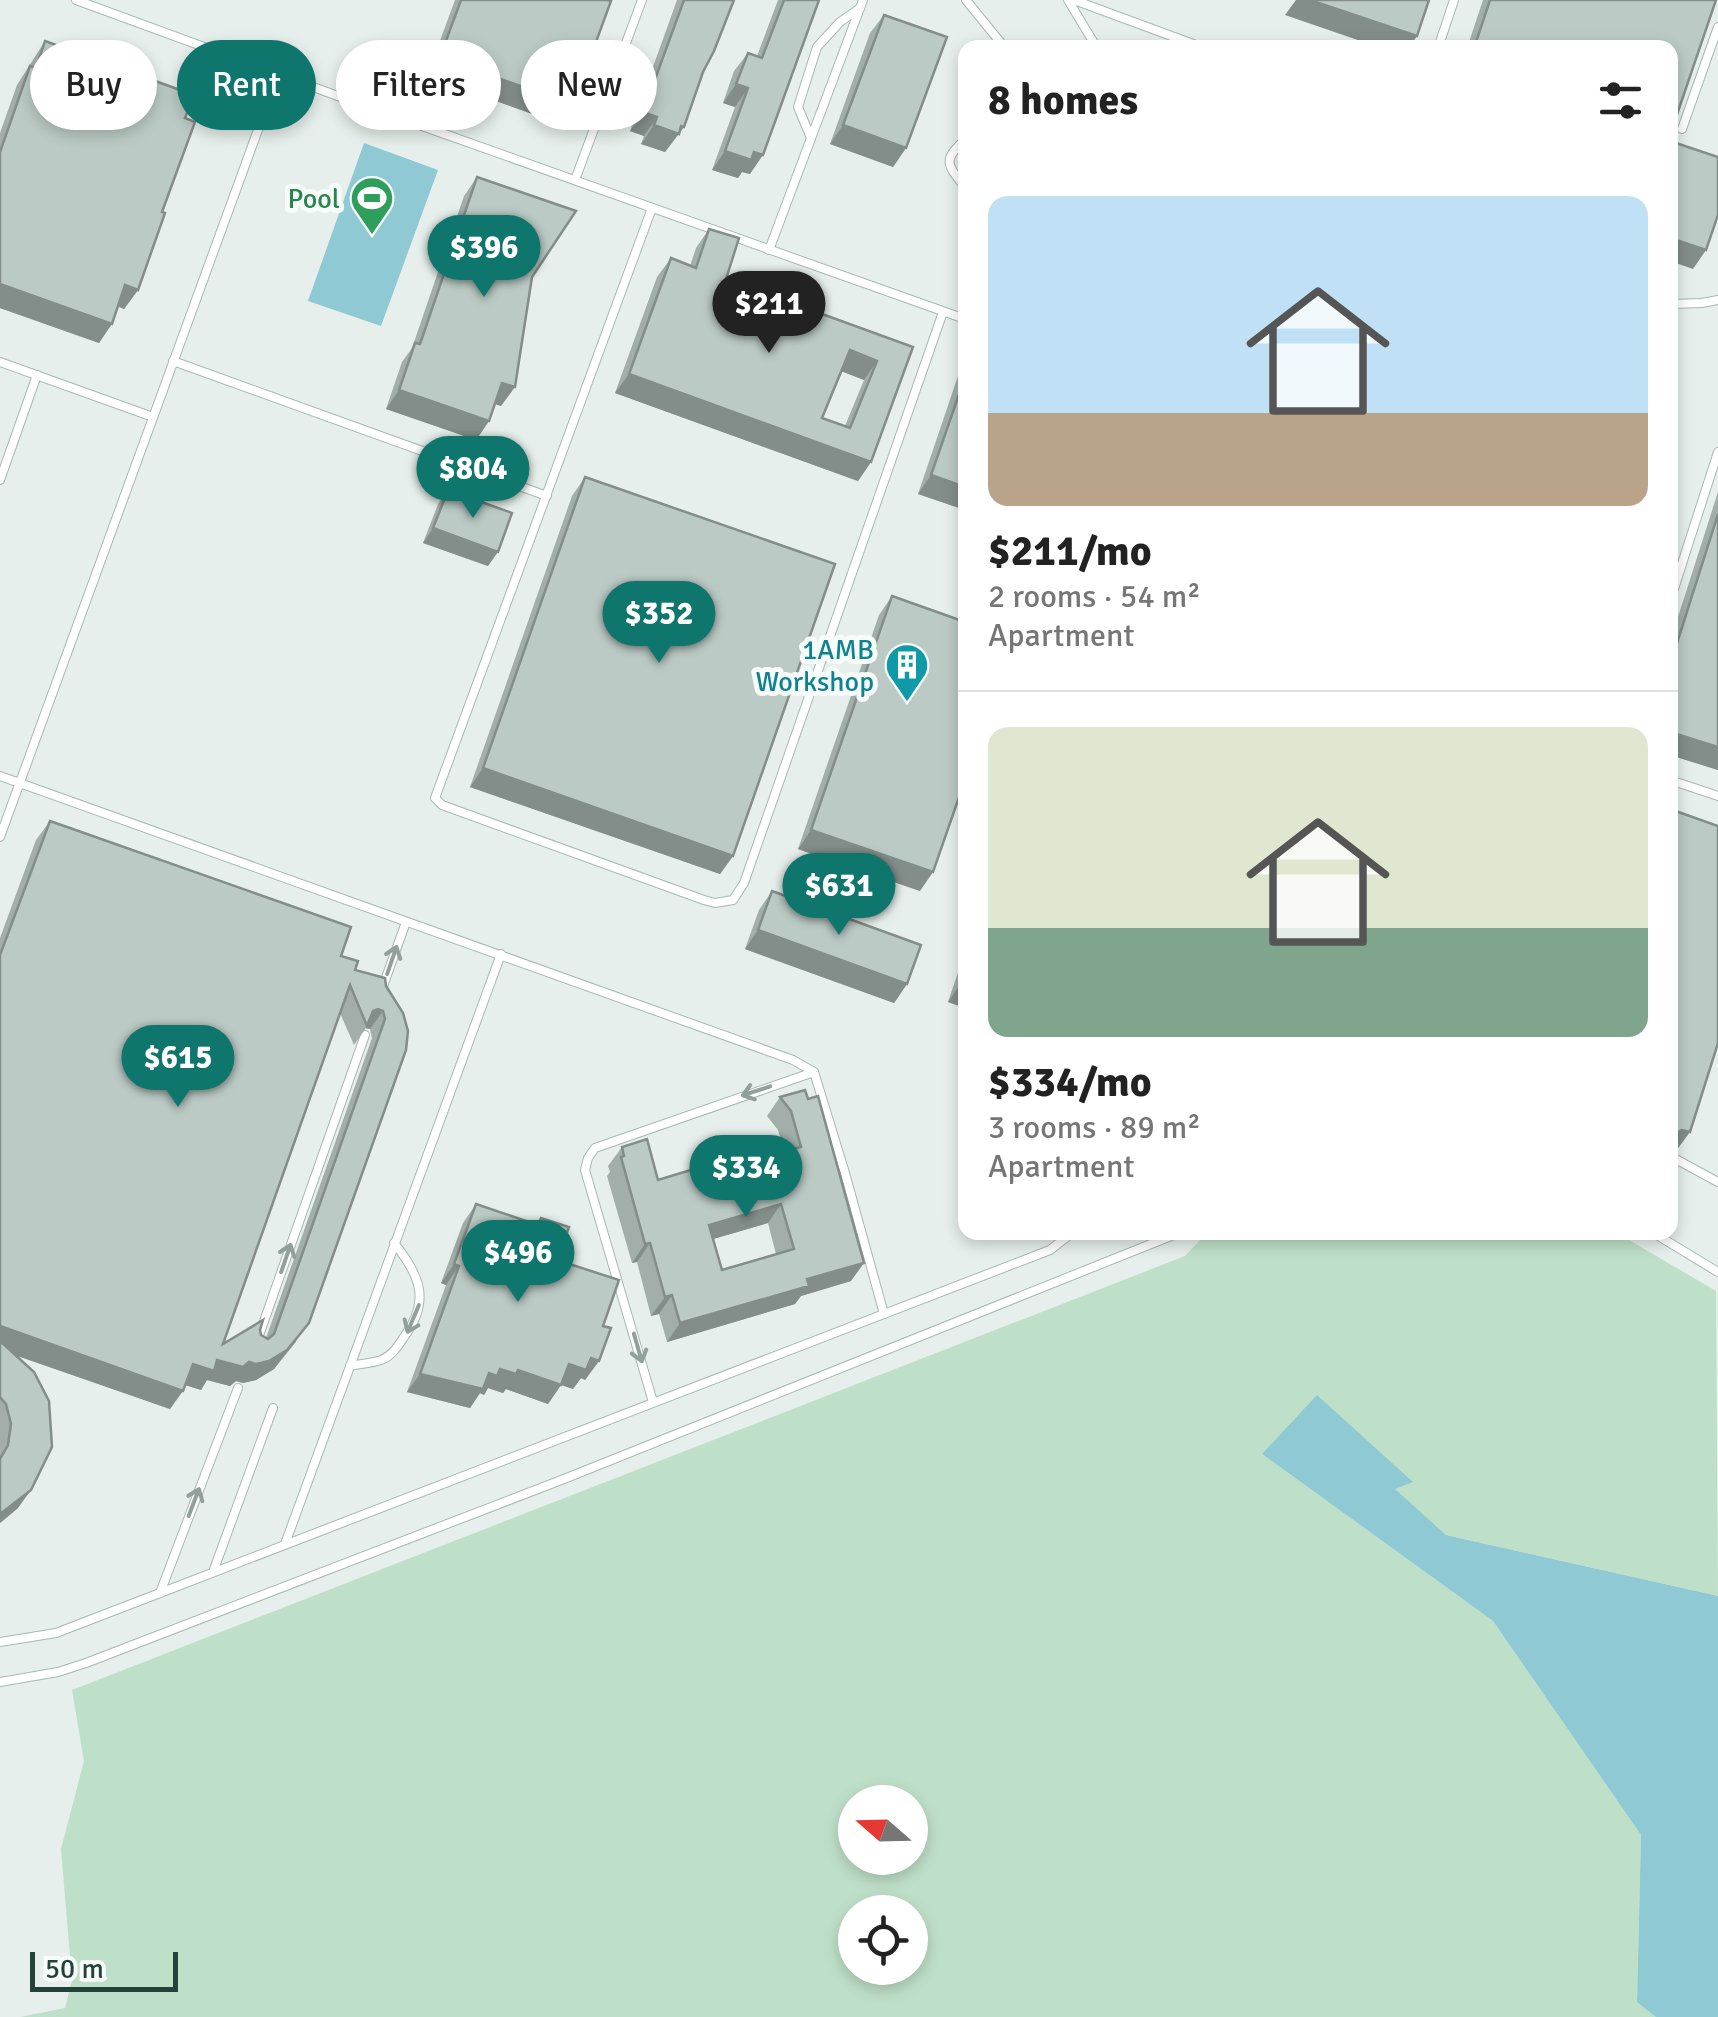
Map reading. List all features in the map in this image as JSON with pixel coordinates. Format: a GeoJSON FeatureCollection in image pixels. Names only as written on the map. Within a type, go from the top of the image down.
{"type":"FeatureCollection","features":[{"type":"Feature","properties":{"kind":"lane"},"geometry":{"type":"LineString","coordinates":[[76,0],[184,40]]}},
{"type":"Feature","properties":{"kind":"lane"},"geometry":{"type":"LineString","coordinates":[[576,180],[642,0]]}},
{"type":"Feature","properties":{"kind":"lane"},"geometry":{"type":"LineString","coordinates":[[966,0],[999,40]]}},
{"type":"Feature","properties":{"kind":"lane"},"geometry":{"type":"LineString","coordinates":[[1071,0],[1092,40]]}},
{"type":"Feature","properties":{"kind":"lane"},"geometry":{"type":"LineString","coordinates":[[1071,0],[1182,40]]}},
{"type":"Feature","properties":{"kind":"lane"},"geometry":{"type":"LineString","coordinates":[[1441,40],[1454,0]]}},
{"type":"Feature","properties":{"kind":"lane"},"geometry":{"type":"LineString","coordinates":[[811,138],[798,107],[817,47],[862,4]]}},
{"type":"Feature","properties":{"kind":"lane"},"geometry":{"type":"LineString","coordinates":[[769,250],[862,4]]}},
{"type":"Feature","properties":{"kind":"lane"},"geometry":{"type":"LineString","coordinates":[[1682,129],[1718,27]]}},
{"type":"Feature","properties":{"kind":"lane"},"geometry":{"type":"LineString","coordinates":[[316,88],[958,317]]}},
{"type":"Feature","properties":{"kind":"lane"},"geometry":{"type":"LineString","coordinates":[[0,837],[258,130]]}},
{"type":"Feature","properties":{"kind":"lane"},"geometry":{"type":"LineString","coordinates":[[958,146],[949,164],[958,179]]}},
{"type":"Feature","properties":{"kind":"lane"},"geometry":{"type":"LineString","coordinates":[[652,208],[435,798],[442,805],[704,900],[732,900],[744,882],[944,312]]}},
{"type":"Feature","properties":{"kind":"lane"},"geometry":{"type":"LineString","coordinates":[[1678,304],[1718,300]]}},
{"type":"Feature","properties":{"kind":"lane"},"geometry":{"type":"LineString","coordinates":[[173,361],[547,496]]}},
{"type":"Feature","properties":{"kind":"lane"},"geometry":{"type":"LineString","coordinates":[[0,362],[153,417]]}},
{"type":"Feature","properties":{"kind":"lane"},"geometry":{"type":"LineString","coordinates":[[0,480],[37,376]]}},
{"type":"Feature","properties":{"kind":"lane"},"geometry":{"type":"LineString","coordinates":[[1678,576],[1718,452]]}},
{"type":"Feature","properties":{"kind":"lane"},"geometry":{"type":"LineString","coordinates":[[0,776],[793,1060],[814,1072],[884,1314]]}},
{"type":"Feature","properties":{"kind":"lane"},"geometry":{"type":"LineString","coordinates":[[1678,783],[1718,796]]}},
{"type":"Feature","properties":{"kind":"lane"},"geometry":{"type":"LineString","coordinates":[[379,999],[406,922]]}},
{"type":"Feature","properties":{"kind":"lane"},"geometry":{"type":"LineString","coordinates":[[285,1544],[501,954]]}},
{"type":"Feature","properties":{"kind":"lane"},"geometry":{"type":"LineString","coordinates":[[254,1350],[365,1034]]}},
{"type":"Feature","properties":{"kind":"lane"},"geometry":{"type":"LineString","coordinates":[[653,1402],[585,1170],[588,1158],[595,1148],[814,1072]]}},
{"type":"Feature","properties":{"kind":"lane"},"geometry":{"type":"LineString","coordinates":[[1678,1160],[1718,1182]]}},
{"type":"Feature","properties":{"kind":"lane"},"geometry":{"type":"LineString","coordinates":[[0,1642],[56,1633],[160,1594],[1050,1250],[1063,1240]]}},
{"type":"Feature","properties":{"kind":"lane"},"geometry":{"type":"LineString","coordinates":[[0,1682],[86,1663],[546,1486],[1161,1240]]}},
{"type":"Feature","properties":{"kind":"lane"},"geometry":{"type":"LineString","coordinates":[[1665,1240],[1718,1272]]}},
{"type":"Feature","properties":{"kind":"lane"},"geometry":{"type":"LineString","coordinates":[[350,1366],[383,1359],[416,1319],[420,1290],[416,1276],[394,1243]]}},
{"type":"Feature","properties":{"kind":"lane"},"geometry":{"type":"LineString","coordinates":[[160,1594],[238,1388]]}},
{"type":"Feature","properties":{"kind":"lane"},"geometry":{"type":"LineString","coordinates":[[213,1572],[273,1408]]}},
{"type":"Feature","properties":{"kind":"green space"},"geometry":{"type":"Polygon","coordinates":[[[1200,1240],[1629,1240],[1716,1291],[1718,1596],[1446,1535],[1394,1489],[1411,1482],[1262,1454],[1493,1621],[1641,1835],[1637,2001],[1656,2017],[20,2017],[65,2008],[72,1980],[61,1849],[84,1761],[72,1690],[1185,1256],[1200,1240]]]}},
{"type":"Feature","properties":{"kind":"water","name":"Pool"},"geometry":{"type":"Polygon","coordinates":[[[364,143],[438,170],[381,326],[308,301],[364,143]]]}},
{"type":"Feature","properties":{"kind":"water"},"geometry":{"type":"Polygon","coordinates":[[[1317,1395],[1413,1482],[1395,1489],[1446,1535],[1718,1596],[1718,2017],[1656,2017],[1637,2002],[1641,1835],[1493,1621],[1262,1454],[1317,1395]]]}},
{"type":"Feature","properties":{"kind":"building"},"geometry":{"type":"Polygon","coordinates":[[[461,0],[611,1],[597,40],[521,40],[521,86],[501,79],[501,40],[446,40],[461,0]]]}},
{"type":"Feature","properties":{"kind":"building"},"geometry":{"type":"Polygon","coordinates":[[[684,0],[734,0],[679,134],[657,126],[657,74],[684,0]]]}},
{"type":"Feature","properties":{"kind":"building"},"geometry":{"type":"Polygon","coordinates":[[[784,0],[819,0],[763,155],[754,152],[751,160],[725,151],[748,88],[736,84],[748,53],[762,58],[784,0]]]}},
{"type":"Feature","properties":{"kind":"building"},"geometry":{"type":"Polygon","coordinates":[[[1310,0],[1429,0],[1417,36],[1310,0]]]}},
{"type":"Feature","properties":{"kind":"building"},"geometry":{"type":"Polygon","coordinates":[[[1490,0],[1716,0],[1678,112],[1678,40],[1477,40],[1490,0]]]}},
{"type":"Feature","properties":{"kind":"building"},"geometry":{"type":"Polygon","coordinates":[[[884,15],[947,37],[906,148],[843,125],[884,15]]]}},
{"type":"Feature","properties":{"kind":"building"},"geometry":{"type":"Polygon","coordinates":[[[30,66],[30,130],[157,130],[157,82],[177,89],[177,130],[192,130],[138,290],[125,285],[112,324],[0,284],[0,152],[30,66]]]}},
{"type":"Feature","properties":{"kind":"building"},"geometry":{"type":"Polygon","coordinates":[[[1678,144],[1718,157],[1718,215],[1706,250],[1678,241],[1678,144]]]}},
{"type":"Feature","properties":{"kind":"building"},"geometry":{"type":"Polygon","coordinates":[[[477,177],[576,211],[532,277],[515,387],[502,383],[489,421],[399,390],[415,343],[420,344],[477,177]]]}},
{"type":"Feature","properties":{"kind":"building"},"geometry":{"type":"Polygon","coordinates":[[[709,229],[739,238],[726,279],[913,347],[871,462],[629,374],[671,258],[696,268],[709,229]],[[850,350],[822,418],[850,428],[877,361],[850,350]]]}},
{"type":"Feature","properties":{"kind":"building"},"geometry":{"type":"Polygon","coordinates":[[[958,397],[958,485],[931,475],[958,397]]]}},
{"type":"Feature","properties":{"kind":"building"},"geometry":{"type":"Polygon","coordinates":[[[585,477],[835,564],[733,856],[483,768],[585,477]]]}},
{"type":"Feature","properties":{"kind":"building"},"geometry":{"type":"Polygon","coordinates":[[[448,490],[512,513],[498,552],[433,528],[448,490]]]}},
{"type":"Feature","properties":{"kind":"building"},"geometry":{"type":"Polygon","coordinates":[[[1718,514],[1718,747],[1678,734],[1678,640],[1718,514]]]}},
{"type":"Feature","properties":{"kind":"building","name":"1AMB Workshop"},"geometry":{"type":"Polygon","coordinates":[[[892,596],[958,620],[958,800],[933,872],[811,830],[892,596]]]}},
{"type":"Feature","properties":{"kind":"building"},"geometry":{"type":"Polygon","coordinates":[[[1678,812],[1718,826],[1718,1043],[1690,1132],[1678,1132],[1678,812]]]}},
{"type":"Feature","properties":{"kind":"building"},"geometry":{"type":"Polygon","coordinates":[[[50,821],[351,927],[341,956],[358,961],[355,970],[385,978],[403,1013],[408,1031],[406,1050],[309,1323],[287,1350],[269,1361],[249,1362],[243,1367],[217,1360],[214,1371],[193,1364],[183,1391],[0,1326],[0,955],[50,821]],[[350,985],[223,1344],[263,1320],[261,1335],[268,1339],[274,1334],[385,1019],[383,1011],[373,1011],[367,1026],[350,985]]]}},
{"type":"Feature","properties":{"kind":"building"},"geometry":{"type":"Polygon","coordinates":[[[772,891],[921,945],[907,984],[758,930],[772,891]]]}},
{"type":"Feature","properties":{"kind":"building"},"geometry":{"type":"Polygon","coordinates":[[[805,1090],[808,1099],[818,1096],[864,1263],[807,1279],[809,1286],[680,1323],[672,1295],[665,1297],[650,1243],[645,1244],[621,1157],[622,1147],[647,1139],[658,1180],[714,1163],[714,1152],[737,1145],[747,1162],[801,1147],[791,1111],[780,1097],[805,1090]],[[781,1204],[709,1225],[722,1270],[794,1249],[781,1204]]]}},
{"type":"Feature","properties":{"kind":"building"},"geometry":{"type":"Polygon","coordinates":[[[476,1204],[538,1225],[541,1218],[569,1227],[557,1260],[619,1280],[603,1326],[611,1328],[599,1361],[591,1358],[586,1370],[569,1364],[561,1385],[518,1370],[516,1374],[500,1369],[497,1376],[489,1373],[483,1389],[420,1374],[459,1266],[454,1264],[476,1204]]]}},
{"type":"Feature","properties":{"kind":"building"},"geometry":{"type":"Polygon","coordinates":[[[0,1341],[34,1372],[49,1401],[52,1447],[31,1490],[0,1514],[0,1459],[8,1445],[11,1424],[0,1397],[0,1341]]]}},
{"type":"Feature","properties":{"kind":"place","name":"Pool"},"geometry":{"type":"Point","coordinates":[372,236]}},
{"type":"Feature","properties":{"kind":"place","name":"1AMB Workshop"},"geometry":{"type":"Point","coordinates":[907,703]}}]}
